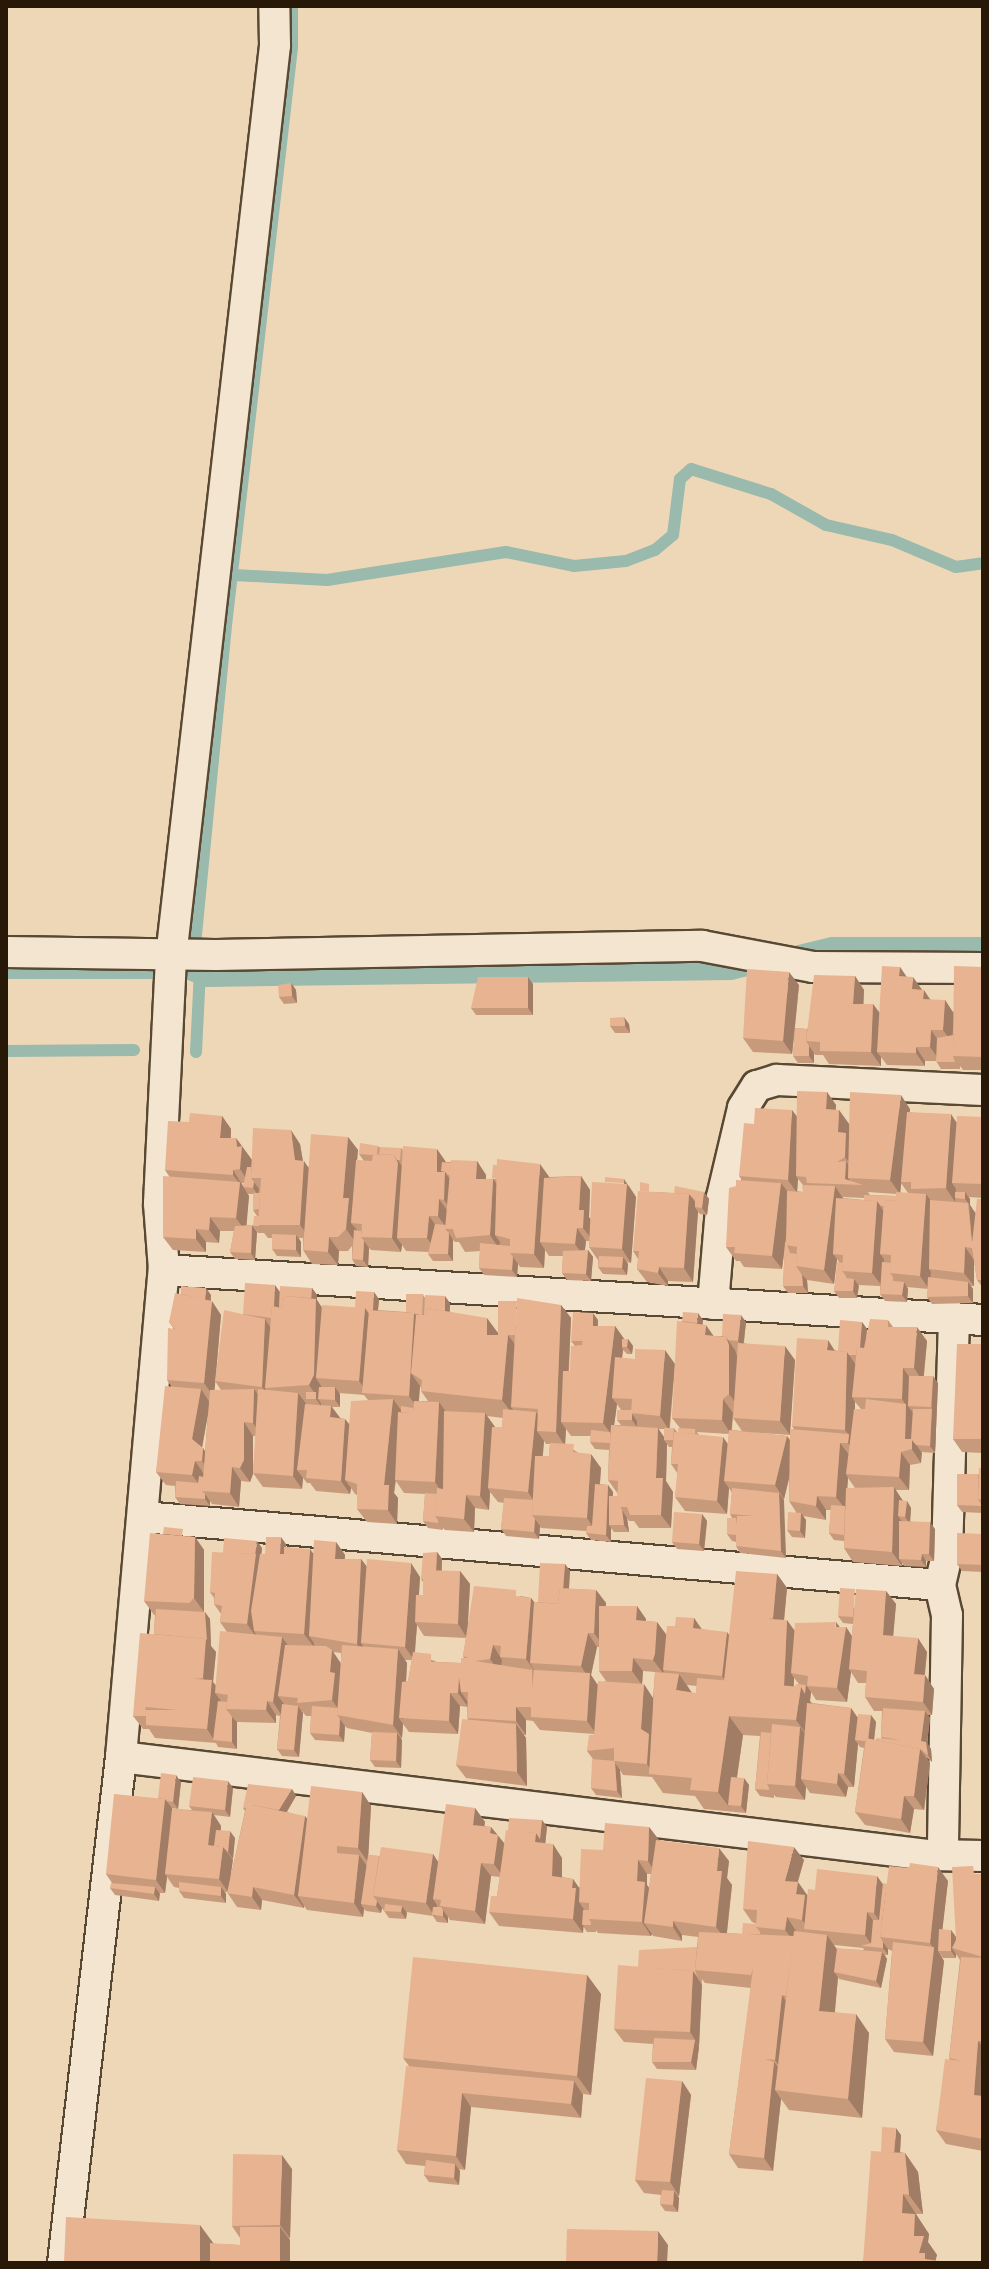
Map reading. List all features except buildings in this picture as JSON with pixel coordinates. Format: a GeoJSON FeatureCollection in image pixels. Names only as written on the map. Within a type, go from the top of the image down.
{"type":"FeatureCollection","features":[{"type":"Feature","properties":{"kind":"street"},"geometry":{"type":"LineString","coordinates":[[63,2263],[121,1757],[164,1270],[159,1203],[169,994],[275,45],[274,6]]}},
{"type":"Feature","properties":{"kind":"street"},"geometry":{"type":"LineString","coordinates":[[6,952],[216,955],[702,946],[741,950],[813,967],[983,968]]}},
{"type":"Feature","properties":{"kind":"street"},"geometry":{"type":"LineString","coordinates":[[713,1304],[722,1197],[743,1108],[757,1086],[777,1080],[983,1090]]}},
{"type":"Feature","properties":{"kind":"street"},"geometry":{"type":"LineString","coordinates":[[164,1270],[968,1319],[947,1554],[940,1585],[947,1615],[943,1855]]}},
{"type":"Feature","properties":{"kind":"street"},"geometry":{"type":"LineString","coordinates":[[143,1517],[940,1585]]}},
{"type":"Feature","properties":{"kind":"street"},"geometry":{"type":"LineString","coordinates":[[121,1757],[943,1855],[983,1856]]}},
{"type":"Feature","properties":{"kind":"shaded area"},"geometry":{"type":"Polygon","coordinates":[[[289,6],[298,6],[298,48],[232,626],[199,966],[732,961],[831,937],[983,937],[983,954],[831,955],[732,980],[206,987],[185,979],[6,979],[6,963],[185,962],[289,6]]]}},
{"type":"Feature","properties":{"kind":"waterway"},"geometry":{"type":"LineString","coordinates":[[234,575],[327,580],[506,552],[574,566],[626,561],[655,550],[673,535],[680,479],[691,469],[771,494],[826,525],[892,540],[956,567],[983,563]]}},
{"type":"Feature","properties":{"kind":"waterway"},"geometry":{"type":"LineString","coordinates":[[196,1052],[200,971]]}},
{"type":"Feature","properties":{"kind":"waterway"},"geometry":{"type":"LineString","coordinates":[[6,1051],[134,1050]]}}]}
